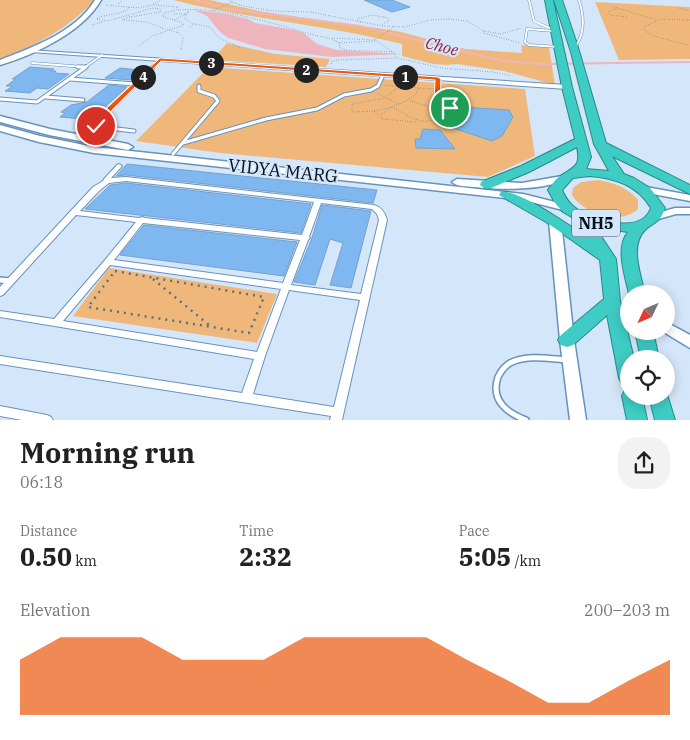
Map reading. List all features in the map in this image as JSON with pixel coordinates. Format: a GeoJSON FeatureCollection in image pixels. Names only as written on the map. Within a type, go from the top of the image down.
{"type":"FeatureCollection","features":[{"type":"Feature","properties":{"kind":"highway"},"geometry":{"type":"LineString","coordinates":[[549,0],[557,31],[567,87],[585,157],[583,165],[574,174]]}},
{"type":"Feature","properties":{"kind":"highway"},"geometry":{"type":"LineString","coordinates":[[558,0],[577,58],[600,144],[606,160],[619,177]]}},
{"type":"Feature","properties":{"kind":"highway"},"geometry":{"type":"LineString","coordinates":[[486,185],[525,169],[581,140]]}},
{"type":"Feature","properties":{"kind":"highway"},"geometry":{"type":"LineString","coordinates":[[600,144],[690,190]]}},
{"type":"Feature","properties":{"kind":"highway"},"geometry":{"type":"LineString","coordinates":[[562,179],[574,174],[589,172],[619,177],[646,190],[652,196],[658,208],[649,221]]}},
{"type":"Feature","properties":{"kind":"highway","name":"NH5"},"geometry":{"type":"LineString","coordinates":[[562,179],[555,190],[558,199],[573,212],[599,243],[608,259],[612,301],[623,350]]}},
{"type":"Feature","properties":{"kind":"highway"},"geometry":{"type":"LineString","coordinates":[[506,195],[555,221],[608,259]]}},
{"type":"Feature","properties":{"kind":"highway","name":"NH5"},"geometry":{"type":"LineString","coordinates":[[573,212],[594,223],[623,228],[649,221]]}},
{"type":"Feature","properties":{"kind":"highway","name":"NH5"},"geometry":{"type":"LineString","coordinates":[[635,285],[629,257],[632,236],[649,221]]}},
{"type":"Feature","properties":{"kind":"highway"},"geometry":{"type":"LineString","coordinates":[[567,340],[612,301]]}},
{"type":"Feature","properties":{"kind":"highway"},"geometry":{"type":"LineString","coordinates":[[634,405],[637,420]]}},
{"type":"Feature","properties":{"kind":"highway"},"geometry":{"type":"LineString","coordinates":[[661,405],[665,420]]}},
{"type":"Feature","properties":{"kind":"main road"},"geometry":{"type":"LineString","coordinates":[[0,63],[65,32],[83,18],[97,4],[98,0]]}},
{"type":"Feature","properties":{"kind":"main road","name":"VIDYA MARG"},"geometry":{"type":"LineString","coordinates":[[0,119],[57,134],[173,154],[486,185],[540,186],[562,179]]}},
{"type":"Feature","properties":{"kind":"main road","name":"VIDYA MARG"},"geometry":{"type":"LineString","coordinates":[[0,128],[39,139],[94,150],[506,195],[540,200],[573,212]]}},
{"type":"Feature","properties":{"kind":"main road"},"geometry":{"type":"LineString","coordinates":[[646,190],[690,198]]}},
{"type":"Feature","properties":{"kind":"main road"},"geometry":{"type":"LineString","coordinates":[[649,221],[675,212],[690,211]]}},
{"type":"Feature","properties":{"kind":"main road"},"geometry":{"type":"LineString","coordinates":[[555,221],[569,360],[578,420]]}},
{"type":"Feature","properties":{"kind":"main road"},"geometry":{"type":"LineString","coordinates":[[675,332],[690,342]]}},
{"type":"Feature","properties":{"kind":"street"},"geometry":{"type":"LineString","coordinates":[[30,50],[567,87]]}},
{"type":"Feature","properties":{"kind":"street"},"geometry":{"type":"LineString","coordinates":[[0,293],[118,166]]}},
{"type":"Feature","properties":{"kind":"street"},"geometry":{"type":"LineString","coordinates":[[0,360],[246,398],[337,416],[382,216],[376,209],[367,206],[319,200],[126,179],[104,182]]}},
{"type":"Feature","properties":{"kind":"street"},"geometry":{"type":"LineString","coordinates":[[246,398],[319,200]]}},
{"type":"Feature","properties":{"kind":"street"},"geometry":{"type":"LineString","coordinates":[[76,212],[306,238]]}},
{"type":"Feature","properties":{"kind":"street"},"geometry":{"type":"LineString","coordinates":[[56,323],[142,220]]}},
{"type":"Feature","properties":{"kind":"street"},"geometry":{"type":"LineString","coordinates":[[108,262],[365,298]]}},
{"type":"Feature","properties":{"kind":"street"},"geometry":{"type":"LineString","coordinates":[[0,314],[260,356]]}},
{"type":"Feature","properties":{"kind":"street"},"geometry":{"type":"LineString","coordinates":[[0,411],[47,420]]}},
{"type":"Feature","properties":{"kind":"lane"},"geometry":{"type":"LineString","coordinates":[[529,0],[534,21],[557,31]]}},
{"type":"Feature","properties":{"kind":"lane"},"geometry":{"type":"LineString","coordinates":[[574,48],[581,39],[584,14],[579,0]]}},
{"type":"Feature","properties":{"kind":"lane"},"geometry":{"type":"LineString","coordinates":[[557,31],[530,29],[526,31],[525,42],[529,45],[560,47]]}},
{"type":"Feature","properties":{"kind":"lane"},"geometry":{"type":"LineString","coordinates":[[0,99],[34,104],[102,55]]}},
{"type":"Feature","properties":{"kind":"lane"},"geometry":{"type":"LineString","coordinates":[[134,131],[100,127],[95,123],[160,60]]}},
{"type":"Feature","properties":{"kind":"lane"},"geometry":{"type":"LineString","coordinates":[[32,63],[85,67]]}},
{"type":"Feature","properties":{"kind":"lane"},"geometry":{"type":"LineString","coordinates":[[183,143],[266,119],[317,109],[344,95],[371,90],[378,86],[383,75]]}},
{"type":"Feature","properties":{"kind":"lane"},"geometry":{"type":"LineString","coordinates":[[70,79],[134,84]]}},
{"type":"Feature","properties":{"kind":"lane"},"geometry":{"type":"LineString","coordinates":[[173,154],[218,101],[214,96],[199,91],[198,86]]}},
{"type":"Feature","properties":{"kind":"lane"},"geometry":{"type":"LineString","coordinates":[[46,97],[83,100]]}},
{"type":"Feature","properties":{"kind":"lane"},"geometry":{"type":"LineString","coordinates":[[0,280],[11,281]]}},
{"type":"Feature","properties":{"kind":"lane"},"geometry":{"type":"LineString","coordinates":[[526,420],[508,411],[498,400],[497,380],[500,372],[508,364],[520,360],[569,360]]}},
{"type":"Feature","properties":{"kind":"path"},"geometry":{"type":"LineString","coordinates":[[121,5],[118,3],[122,0]]}},
{"type":"Feature","properties":{"kind":"path"},"geometry":{"type":"LineString","coordinates":[[153,5],[161,0]]}},
{"type":"Feature","properties":{"kind":"path"},"geometry":{"type":"LineString","coordinates":[[229,0],[242,6],[267,10],[310,12],[379,26],[405,27],[430,20],[448,19],[470,23],[493,37],[529,45]]}},
{"type":"Feature","properties":{"kind":"path"},"geometry":{"type":"LineString","coordinates":[[212,11],[232,2]]}},
{"type":"Feature","properties":{"kind":"path"},"geometry":{"type":"LineString","coordinates":[[106,4],[130,7],[153,5],[178,7],[173,11]]}},
{"type":"Feature","properties":{"kind":"path"},"geometry":{"type":"LineString","coordinates":[[102,22],[96,19],[103,15],[125,12],[130,7]]}},
{"type":"Feature","properties":{"kind":"path"},"geometry":{"type":"LineString","coordinates":[[614,7],[657,20]]}},
{"type":"Feature","properties":{"kind":"path"},"geometry":{"type":"LineString","coordinates":[[139,46],[152,36],[183,26],[183,22],[162,16],[164,13],[194,8],[272,22],[312,35],[330,38],[375,40],[394,53],[397,58]]}},
{"type":"Feature","properties":{"kind":"path"},"geometry":{"type":"LineString","coordinates":[[618,8],[609,11],[610,15],[627,17]]}},
{"type":"Feature","properties":{"kind":"path"},"geometry":{"type":"LineString","coordinates":[[678,8],[690,11]]}},
{"type":"Feature","properties":{"kind":"path"},"geometry":{"type":"LineString","coordinates":[[93,18],[92,25],[144,9],[160,9],[161,12],[129,17],[122,20],[147,22],[179,33],[183,37],[181,50]]}},
{"type":"Feature","properties":{"kind":"path"},"geometry":{"type":"LineString","coordinates":[[187,10],[189,12],[186,14],[187,21],[210,27],[219,38],[241,48]]}},
{"type":"Feature","properties":{"kind":"path"},"geometry":{"type":"LineString","coordinates":[[174,14],[186,14]]}},
{"type":"Feature","properties":{"kind":"path"},"geometry":{"type":"LineString","coordinates":[[174,20],[186,14]]}},
{"type":"Feature","properties":{"kind":"path"},"geometry":{"type":"LineString","coordinates":[[362,24],[357,19],[365,15],[388,18],[389,21],[379,26]]}},
{"type":"Feature","properties":{"kind":"path"},"geometry":{"type":"LineString","coordinates":[[690,20],[677,18],[657,20],[648,23],[644,27],[644,30],[654,36],[690,46]]}},
{"type":"Feature","properties":{"kind":"path"},"geometry":{"type":"LineString","coordinates":[[189,28],[194,24]]}},
{"type":"Feature","properties":{"kind":"path"},"geometry":{"type":"LineString","coordinates":[[330,38],[339,43],[375,40],[394,27]]}},
{"type":"Feature","properties":{"kind":"path"},"geometry":{"type":"LineString","coordinates":[[484,31],[502,34],[518,29],[530,29]]}},
{"type":"Feature","properties":{"kind":"path"},"geometry":{"type":"LineString","coordinates":[[339,43],[340,48],[345,50],[394,53]]}},
{"type":"Feature","properties":{"kind":"path"},"geometry":{"type":"LineString","coordinates":[[328,71],[334,60],[397,58],[441,68],[500,73],[532,85]]}},
{"type":"Feature","properties":{"kind":"path"},"geometry":{"type":"LineString","coordinates":[[374,111],[385,121],[418,122],[434,120],[448,113],[449,107],[437,102],[438,79]]}},
{"type":"Feature","properties":{"kind":"path"},"geometry":{"type":"LineString","coordinates":[[385,85],[437,89]]}},
{"type":"Feature","properties":{"kind":"path"},"geometry":{"type":"LineString","coordinates":[[400,86],[395,93],[385,98],[352,104],[352,112],[374,111],[392,107],[408,100],[418,88]]}},
{"type":"Feature","properties":{"kind":"path"},"geometry":{"type":"LineString","coordinates":[[375,93],[400,104]]}},
{"type":"Feature","properties":{"kind":"path"},"geometry":{"type":"LineString","coordinates":[[408,100],[448,113]]}},
{"type":"Feature","properties":{"kind":"path"},"geometry":{"type":"LineString","coordinates":[[392,107],[418,122]]}},
{"type":"Feature","properties":{"kind":"path"},"geometry":{"type":"LineString","coordinates":[[380,118],[380,115],[392,107]]}},
{"type":"Feature","properties":{"kind":"path"},"geometry":{"type":"LineString","coordinates":[[115,272],[264,297],[248,333],[210,327],[88,307],[115,272]]}},
{"type":"Feature","properties":{"kind":"path"},"geometry":{"type":"LineString","coordinates":[[152,278],[210,327]]}},
{"type":"Feature","properties":{"kind":"shaded area"},"geometry":{"type":"Polygon","coordinates":[[[0,0],[95,0],[73,20],[51,35],[27,48],[0,59],[0,0]]]}},
{"type":"Feature","properties":{"kind":"shaded area"},"geometry":{"type":"Polygon","coordinates":[[[173,0],[210,0],[264,12],[397,31],[465,49],[522,53],[521,45],[549,47],[555,85],[504,71],[457,64],[433,64],[402,56],[402,44],[373,37],[201,7],[173,0]]]}},
{"type":"Feature","properties":{"kind":"shaded area"},"geometry":{"type":"Polygon","coordinates":[[[595,2],[690,7],[690,59],[619,60],[595,2]]]}},
{"type":"Feature","properties":{"kind":"shaded area"},"geometry":{"type":"Polygon","coordinates":[[[194,10],[228,14],[248,19],[255,23],[294,30],[304,33],[317,44],[337,50],[402,54],[332,57],[265,49],[228,38],[220,32],[207,16],[194,10]]]}},
{"type":"Feature","properties":{"kind":"shaded area"},"geometry":{"type":"Polygon","coordinates":[[[227,43],[275,54],[330,59],[326,67],[212,60],[227,43]]]}},
{"type":"Feature","properties":{"kind":"shaded area"},"geometry":{"type":"Polygon","coordinates":[[[209,67],[525,89],[535,156],[488,177],[220,153],[136,141],[209,67]]]}},
{"type":"Feature","properties":{"kind":"shaded area"},"geometry":{"type":"Polygon","coordinates":[[[598,180],[615,184],[625,189],[638,200],[638,209],[622,217],[612,217],[593,212],[584,207],[572,195],[573,188],[581,182],[598,180]]]}},
{"type":"Feature","properties":{"kind":"shaded area"},"geometry":{"type":"Polygon","coordinates":[[[109,268],[277,294],[257,343],[73,316],[109,268]]]}},
{"type":"Feature","properties":{"kind":"building"},"geometry":{"type":"Polygon","coordinates":[[[364,0],[392,0],[410,7],[392,12],[364,0]]]}},
{"type":"Feature","properties":{"kind":"building"},"geometry":{"type":"Polygon","coordinates":[[[30,67],[54,69],[51,71],[56,71],[54,73],[69,74],[48,89],[37,88],[30,93],[5,91],[13,86],[6,86],[16,79],[12,79],[30,67]]]}},
{"type":"Feature","properties":{"kind":"building"},"geometry":{"type":"Polygon","coordinates":[[[120,68],[139,70],[135,73],[141,73],[132,80],[105,78],[120,68]]]}},
{"type":"Feature","properties":{"kind":"building"},"geometry":{"type":"Polygon","coordinates":[[[109,85],[127,87],[95,116],[89,115],[83,119],[60,117],[65,113],[61,112],[71,105],[87,102],[109,85]]]}},
{"type":"Feature","properties":{"kind":"building"},"geometry":{"type":"Polygon","coordinates":[[[461,107],[509,110],[513,117],[502,136],[492,141],[444,125],[454,116],[455,111],[461,111],[461,107]]]}},
{"type":"Feature","properties":{"kind":"building"},"geometry":{"type":"Polygon","coordinates":[[[423,129],[440,130],[455,149],[416,148],[415,139],[420,139],[423,129]]]}},
{"type":"Feature","properties":{"kind":"building"},"geometry":{"type":"Polygon","coordinates":[[[127,164],[377,190],[373,203],[126,175],[116,176],[127,164]]]}},
{"type":"Feature","properties":{"kind":"building"},"geometry":{"type":"Polygon","coordinates":[[[126,183],[311,204],[301,233],[85,209],[110,185],[126,183]]]}},
{"type":"Feature","properties":{"kind":"building"},"geometry":{"type":"Polygon","coordinates":[[[322,205],[371,211],[351,288],[330,285],[343,243],[330,239],[315,285],[294,282],[312,238],[322,205]]]}},
{"type":"Feature","properties":{"kind":"building"},"geometry":{"type":"Polygon","coordinates":[[[144,225],[297,242],[284,276],[120,255],[144,225]]]}},
{"type":"Feature","properties":{"kind":"waterway","name":"Choe"},"geometry":{"type":"LineString","coordinates":[[196,0],[229,9],[360,26],[503,61],[541,64],[690,62]]}},
{"type":"Feature","properties":{"kind":"route"},"geometry":{"type":"LineString","coordinates":[[96,126],[95,123],[160,60],[438,79],[437,102],[450,108]]}}]}
